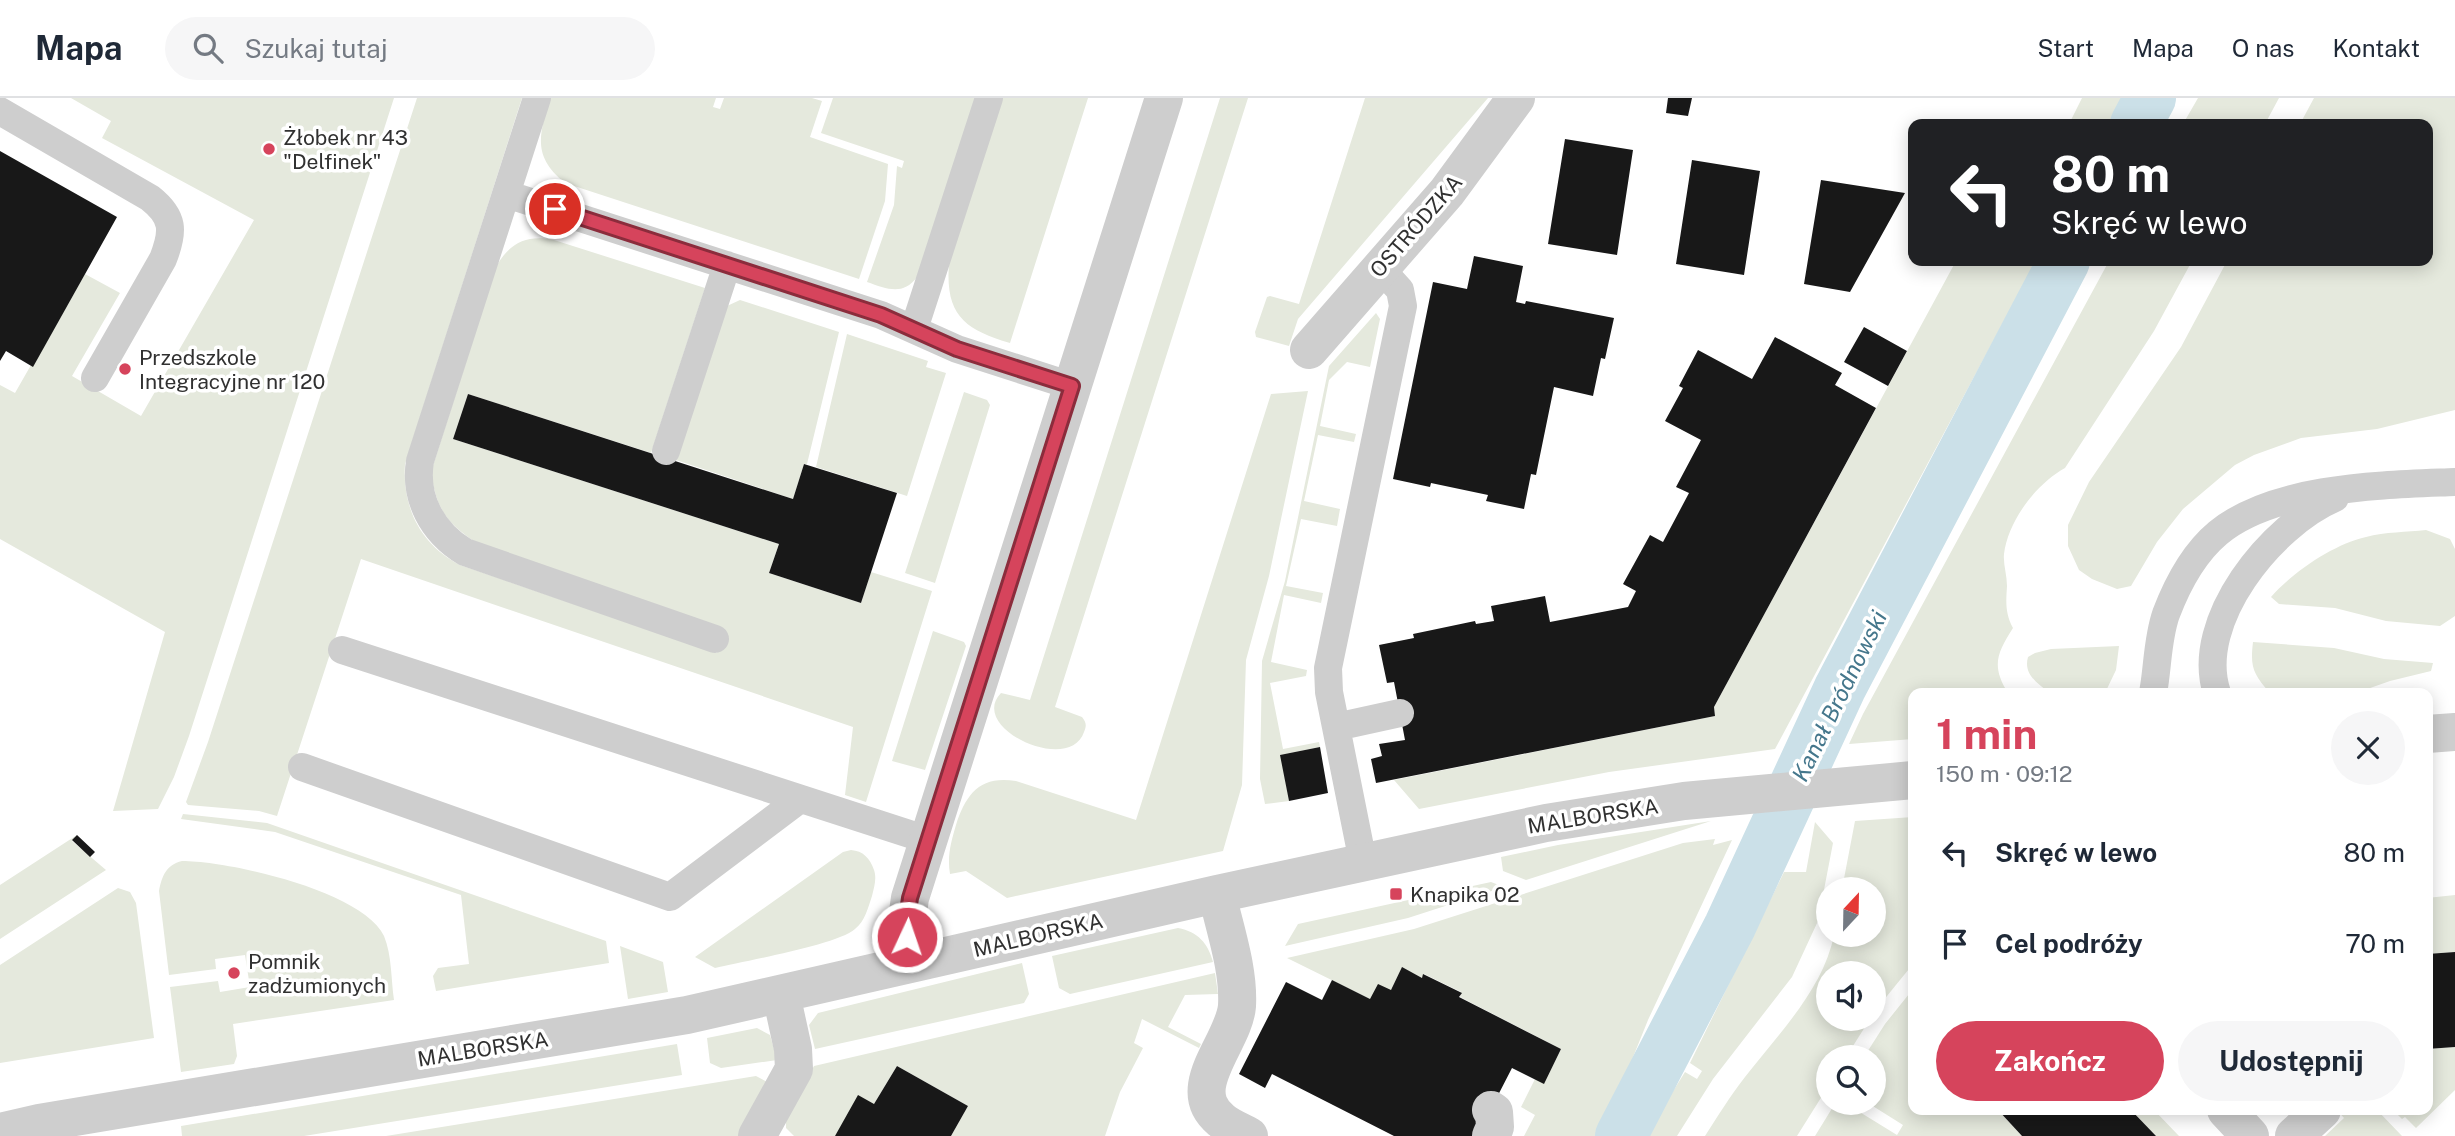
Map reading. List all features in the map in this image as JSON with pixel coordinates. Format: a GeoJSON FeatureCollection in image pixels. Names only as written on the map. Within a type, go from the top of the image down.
{"type":"FeatureCollection","features":[{"type":"Feature","properties":{"kind":"street"},"geometry":{"type":"LineString","coordinates":[[913,963],[907,937],[908,907],[1164,98]]}},
{"type":"Feature","properties":{"kind":"street","name":"OSTRÓDZKA"},"geometry":{"type":"LineString","coordinates":[[1309,350],[1466,167],[1516,98]]}},
{"type":"Feature","properties":{"kind":"street"},"geometry":{"type":"LineString","coordinates":[[2433,734],[2455,732]]}},
{"type":"Feature","properties":{"kind":"street","name":"MALBORSKA"},"geometry":{"type":"LineString","coordinates":[[0,1132],[39,1123],[687,1014],[1217,894],[1546,823],[1684,801],[1908,780]]}},
{"type":"Feature","properties":{"kind":"street"},"geometry":{"type":"LineString","coordinates":[[1217,894],[1236,978],[1236,1010],[1231,1030],[1209,1074],[1206,1094],[1210,1107],[1220,1119],[1249,1136]]}},
{"type":"Feature","properties":{"kind":"street"},"geometry":{"type":"LineString","coordinates":[[757,1136],[794,1069],[793,1049],[781,994]]}},
{"type":"Feature","properties":{"kind":"street"},"geometry":{"type":"LineString","coordinates":[[2231,1115],[2250,1136]]}},
{"type":"Feature","properties":{"kind":"street"},"geometry":{"type":"LineString","coordinates":[[2294,1136],[2317,1115]]}},
{"type":"Feature","properties":{"kind":"lane"},"geometry":{"type":"LineString","coordinates":[[537,98],[420,461],[418,482],[423,505],[444,537],[465,552],[715,639]]}},
{"type":"Feature","properties":{"kind":"lane"},"geometry":{"type":"LineString","coordinates":[[914,329],[989,98]]}},
{"type":"Feature","properties":{"kind":"lane"},"geometry":{"type":"LineString","coordinates":[[0,111],[150,198],[165,212],[169,220],[170,240],[163,259],[95,378]]}},
{"type":"Feature","properties":{"kind":"lane"},"geometry":{"type":"LineString","coordinates":[[506,194],[881,315],[957,349],[1072,386]]}},
{"type":"Feature","properties":{"kind":"lane"},"geometry":{"type":"LineString","coordinates":[[666,451],[727,265]]}},
{"type":"Feature","properties":{"kind":"lane"},"geometry":{"type":"LineString","coordinates":[[1363,862],[1327,684],[1329,661],[1403,301],[1396,284],[1380,268]]}},
{"type":"Feature","properties":{"kind":"lane"},"geometry":{"type":"LineString","coordinates":[[2154,688],[2158,648],[2166,614],[2193,562],[2218,533],[2249,515],[2328,491],[2378,485],[2455,482]]}},
{"type":"Feature","properties":{"kind":"lane"},"geometry":{"type":"LineString","coordinates":[[2216,688],[2212,667],[2221,622],[2233,596],[2255,564],[2284,533],[2316,509],[2346,493],[2378,485]]}},
{"type":"Feature","properties":{"kind":"lane"},"geometry":{"type":"LineString","coordinates":[[342,650],[928,840]]}},
{"type":"Feature","properties":{"kind":"lane"},"geometry":{"type":"LineString","coordinates":[[1336,727],[1400,713]]}},
{"type":"Feature","properties":{"kind":"lane"},"geometry":{"type":"LineString","coordinates":[[302,767],[670,897],[800,799]]}},
{"type":"Feature","properties":{"kind":"shaded area"},"geometry":{"type":"Polygon","coordinates":[[[71,98],[394,98],[189,736],[174,777],[158,809],[113,811],[165,632],[0,539],[0,385],[15,393],[85,274],[120,293],[72,376],[141,416],[254,220],[102,138],[111,121],[71,98]]]}},
{"type":"Feature","properties":{"kind":"shaded area"},"geometry":{"type":"Polygon","coordinates":[[[417,98],[522,98],[405,464],[407,496],[417,524],[435,547],[460,565],[717,653],[725,629],[478,544],[458,529],[445,514],[436,497],[431,472],[496,267],[513,246],[535,238],[554,240],[705,288],[651,453],[468,394],[453,439],[779,544],[769,573],[861,603],[871,572],[932,591],[866,802],[845,795],[853,727],[361,559],[277,816],[259,811],[188,805],[186,802],[208,742],[417,98]]]}},
{"type":"Feature","properties":{"kind":"shaded area"},"geometry":{"type":"Polygon","coordinates":[[[550,98],[716,98],[713,107],[720,109],[724,98],[812,98],[822,101],[810,137],[888,164],[885,201],[859,279],[565,183],[547,163],[541,144],[541,133],[550,98]]]}},
{"type":"Feature","properties":{"kind":"shaded area"},"geometry":{"type":"Polygon","coordinates":[[[833,98],[976,98],[917,277],[906,287],[888,289],[867,282],[894,205],[897,166],[902,168],[904,161],[821,133],[833,98]]]}},
{"type":"Feature","properties":{"kind":"shaded area"},"geometry":{"type":"Polygon","coordinates":[[[1001,98],[1088,98],[1010,343],[981,332],[961,317],[950,295],[949,281],[949,263],[1001,98]]]}},
{"type":"Feature","properties":{"kind":"shaded area"},"geometry":{"type":"Polygon","coordinates":[[[1220,98],[1248,98],[1055,707],[1082,717],[1086,724],[1085,730],[1075,744],[1060,749],[1043,748],[1024,742],[1009,732],[998,720],[994,706],[1001,693],[1030,700],[1220,98]]]}},
{"type":"Feature","properties":{"kind":"shaded area"},"geometry":{"type":"Polygon","coordinates":[[[1365,98],[1488,98],[1298,319],[1289,346],[1256,337],[1255,332],[1267,297],[1299,304],[1365,98]]]}},
{"type":"Feature","properties":{"kind":"shaded area"},"geometry":{"type":"Polygon","coordinates":[[[2082,98],[2124,98],[2113,119],[2072,119],[2082,98]]]}},
{"type":"Feature","properties":{"kind":"shaded area"},"geometry":{"type":"Polygon","coordinates":[[[2198,98],[2279,98],[2268,119],[2186,119],[2198,98]]]}},
{"type":"Feature","properties":{"kind":"shaded area"},"geometry":{"type":"Polygon","coordinates":[[[2314,98],[2455,98],[2455,410],[2377,429],[2301,438],[2254,455],[2235,465],[2183,509],[2157,542],[2131,586],[2117,589],[2092,579],[2079,570],[2068,546],[2068,525],[2089,482],[2181,347],[2224,266],[2433,266],[2433,119],[2303,119],[2314,98]]]}},
{"type":"Feature","properties":{"kind":"shaded area"},"geometry":{"type":"Polygon","coordinates":[[[1953,266],[2033,266],[1775,749],[1609,772],[1419,809],[1394,780],[1715,716],[1714,707],[1953,266]]]}},
{"type":"Feature","properties":{"kind":"shaded area"},"geometry":{"type":"Polygon","coordinates":[[[2106,266],[2189,266],[2154,331],[2065,468],[2034,494],[2011,529],[2004,558],[2007,607],[2013,628],[1998,660],[1999,675],[2006,688],[1908,688],[1908,739],[1849,744],[2106,266]]]}},
{"type":"Feature","properties":{"kind":"shaded area"},"geometry":{"type":"Polygon","coordinates":[[[740,300],[839,332],[807,464],[804,464],[793,499],[676,460],[727,306],[740,300]]]}},
{"type":"Feature","properties":{"kind":"shaded area"},"geometry":{"type":"Polygon","coordinates":[[[1376,313],[1380,319],[1370,367],[1347,362],[1329,380],[1320,426],[1356,434],[1354,442],[1318,435],[1304,501],[1340,509],[1337,526],[1301,519],[1286,586],[1323,593],[1321,603],[1284,595],[1271,662],[1307,670],[1306,676],[1270,683],[1283,749],[1319,742],[1320,747],[1281,755],[1289,801],[1265,804],[1260,779],[1262,661],[1285,581],[1329,366],[1376,313]]]}},
{"type":"Feature","properties":{"kind":"shaded area"},"geometry":{"type":"Polygon","coordinates":[[[847,334],[928,361],[926,367],[946,373],[907,496],[816,467],[847,334]]]}},
{"type":"Feature","properties":{"kind":"shaded area"},"geometry":{"type":"Polygon","coordinates":[[[1308,391],[1269,576],[1246,660],[1242,785],[1223,851],[1007,898],[966,871],[950,874],[950,849],[960,814],[976,789],[993,781],[1016,781],[1136,820],[1271,394],[1308,391]]]}},
{"type":"Feature","properties":{"kind":"shaded area"},"geometry":{"type":"Polygon","coordinates":[[[964,392],[987,400],[990,405],[935,583],[905,573],[964,392]]]}},
{"type":"Feature","properties":{"kind":"shaded area"},"geometry":{"type":"Polygon","coordinates":[[[2426,530],[2450,539],[2455,549],[2455,616],[2440,626],[2386,621],[2335,608],[2279,604],[2271,597],[2302,569],[2341,546],[2373,535],[2426,530]]]}},
{"type":"Feature","properties":{"kind":"shaded area"},"geometry":{"type":"Polygon","coordinates":[[[933,631],[964,642],[966,646],[925,770],[892,761],[933,631]]]}},
{"type":"Feature","properties":{"kind":"shaded area"},"geometry":{"type":"Polygon","coordinates":[[[2253,642],[2334,648],[2384,659],[2433,663],[2431,671],[2370,688],[2266,688],[2254,670],[2253,642]]]}},
{"type":"Feature","properties":{"kind":"shaded area"},"geometry":{"type":"Polygon","coordinates":[[[2119,646],[2116,670],[2107,688],[2044,688],[2030,674],[2028,657],[2051,649],[2119,646]]]}},
{"type":"Feature","properties":{"kind":"shaded area"},"geometry":{"type":"Polygon","coordinates":[[[183,814],[267,823],[606,941],[609,963],[436,991],[433,976],[438,968],[469,964],[461,895],[275,832],[181,819],[183,814]]]}},
{"type":"Feature","properties":{"kind":"shaded area"},"geometry":{"type":"Polygon","coordinates":[[[1908,817],[1908,970],[1886,997],[1886,961],[1825,961],[1830,947],[1886,947],[1886,877],[1844,877],[1855,821],[1908,817]]]}},
{"type":"Feature","properties":{"kind":"shaded area"},"geometry":{"type":"Polygon","coordinates":[[[1711,821],[1526,880],[1503,871],[1501,857],[1558,845],[1711,821]]]}},
{"type":"Feature","properties":{"kind":"shaded area"},"geometry":{"type":"Polygon","coordinates":[[[1815,822],[1833,843],[1826,877],[1816,877],[1816,925],[1792,977],[1713,1079],[1677,1136],[1645,1136],[1685,1072],[1697,1079],[1702,1071],[1690,1063],[1784,872],[1806,872],[1815,822]]]}},
{"type":"Feature","properties":{"kind":"shaded area"},"geometry":{"type":"Polygon","coordinates":[[[77,835],[72,841],[106,870],[0,939],[0,885],[77,835]]]}},
{"type":"Feature","properties":{"kind":"shaded area"},"geometry":{"type":"Polygon","coordinates":[[[1715,839],[1713,845],[1732,840],[1596,1136],[1524,1136],[1535,1115],[1521,1107],[1535,1079],[1544,1083],[1561,1049],[1460,997],[1461,992],[1424,974],[1422,978],[1402,968],[1391,990],[1370,999],[1287,958],[1414,929],[1683,843],[1715,839]]]}},
{"type":"Feature","properties":{"kind":"shaded area"},"geometry":{"type":"Polygon","coordinates":[[[851,850],[868,859],[875,877],[868,910],[855,929],[810,947],[715,968],[695,957],[843,852],[851,850]]]}},
{"type":"Feature","properties":{"kind":"shaded area"},"geometry":{"type":"Polygon","coordinates":[[[182,861],[230,866],[261,873],[323,892],[350,905],[371,920],[384,936],[390,959],[394,1000],[233,1024],[237,1056],[234,1064],[181,1072],[170,987],[218,981],[220,992],[250,987],[245,955],[215,959],[216,969],[169,975],[159,891],[166,872],[172,865],[182,861]]]}},
{"type":"Feature","properties":{"kind":"shaded area"},"geometry":{"type":"Polygon","coordinates":[[[1491,882],[1504,887],[1408,918],[1285,946],[1298,924],[1491,882]]]}},
{"type":"Feature","properties":{"kind":"shaded area"},"geometry":{"type":"Polygon","coordinates":[[[118,888],[130,892],[136,903],[154,1038],[0,1063],[0,965],[118,888]]]}},
{"type":"Feature","properties":{"kind":"shaded area"},"geometry":{"type":"Polygon","coordinates":[[[2455,895],[2455,952],[2433,954],[2433,897],[2455,895]]]}},
{"type":"Feature","properties":{"kind":"shaded area"},"geometry":{"type":"Polygon","coordinates":[[[1178,928],[1201,939],[1213,962],[1070,994],[1059,988],[1052,956],[1178,928]]]}},
{"type":"Feature","properties":{"kind":"shaded area"},"geometry":{"type":"Polygon","coordinates":[[[620,946],[663,962],[668,992],[628,999],[620,946]]]}},
{"type":"Feature","properties":{"kind":"shaded area"},"geometry":{"type":"Polygon","coordinates":[[[1022,963],[1029,994],[1024,1003],[815,1049],[809,1025],[818,1013],[1022,963]]]}},
{"type":"Feature","properties":{"kind":"shaded area"},"geometry":{"type":"Polygon","coordinates":[[[1215,973],[1218,994],[1185,995],[1168,1027],[1201,1044],[1199,1048],[1142,1019],[1134,1043],[1143,1048],[1120,1092],[1105,1136],[951,1136],[968,1106],[897,1066],[874,1104],[835,1136],[794,1136],[786,1128],[786,1117],[814,1066],[1215,973]]]}},
{"type":"Feature","properties":{"kind":"shaded area"},"geometry":{"type":"Polygon","coordinates":[[[1816,982],[1816,1031],[1862,1031],[1854,1045],[1816,1045],[1816,1106],[1797,1136],[1705,1136],[1740,1084],[1816,982]]]}},
{"type":"Feature","properties":{"kind":"shaded area"},"geometry":{"type":"Polygon","coordinates":[[[1908,995],[1908,1115],[2003,1115],[2022,1136],[1815,1136],[1828,1115],[1864,1115],[1897,1135],[1903,1125],[1886,1114],[1886,1045],[1872,1045],[1881,1031],[1886,1031],[1886,1023],[1908,995]]]}},
{"type":"Feature","properties":{"kind":"shaded area"},"geometry":{"type":"Polygon","coordinates":[[[757,1028],[770,1035],[777,1060],[721,1068],[710,1063],[707,1038],[757,1028]]]}},
{"type":"Feature","properties":{"kind":"shaded area"},"geometry":{"type":"Polygon","coordinates":[[[677,1044],[682,1075],[304,1136],[182,1136],[181,1126],[677,1044]]]}},
{"type":"Feature","properties":{"kind":"shaded area"},"geometry":{"type":"Polygon","coordinates":[[[2455,1047],[2455,1090],[2433,1111],[2433,1049],[2455,1047]]]}},
{"type":"Feature","properties":{"kind":"shaded area"},"geometry":{"type":"Polygon","coordinates":[[[756,1076],[771,1084],[741,1136],[386,1136],[756,1076]]]}},
{"type":"Feature","properties":{"kind":"shaded area"},"geometry":{"type":"Polygon","coordinates":[[[2136,1115],[2159,1115],[2179,1136],[2156,1136],[2136,1115]]]}},
{"type":"Feature","properties":{"kind":"shaded area"},"geometry":{"type":"Polygon","coordinates":[[[2341,1115],[2382,1115],[2402,1136],[2325,1136],[2344,1118],[2341,1115]]]}},
{"type":"Feature","properties":{"kind":"shaded area"},"geometry":{"type":"Polygon","coordinates":[[[2398,1115],[2429,1115],[2416,1128],[2405,1117],[2402,1119],[2398,1115]]]}},
{"type":"Feature","properties":{"kind":"building"},"geometry":{"type":"Polygon","coordinates":[[[1668,98],[1692,98],[1688,116],[1666,113],[1668,98]]]}},
{"type":"Feature","properties":{"kind":"building"},"geometry":{"type":"Polygon","coordinates":[[[1565,139],[1633,150],[1617,255],[1548,244],[1565,139]]]}},
{"type":"Feature","properties":{"kind":"building"},"geometry":{"type":"Polygon","coordinates":[[[0,151],[117,217],[33,367],[6,351],[0,361],[0,151]]]}},
{"type":"Feature","properties":{"kind":"building"},"geometry":{"type":"Polygon","coordinates":[[[1692,160],[1760,171],[1744,275],[1676,264],[1692,160]]]}},
{"type":"Feature","properties":{"kind":"building"},"geometry":{"type":"Polygon","coordinates":[[[1821,180],[1905,193],[1850,292],[1804,284],[1821,180]]]}},
{"type":"Feature","properties":{"kind":"building"},"geometry":{"type":"Polygon","coordinates":[[[1474,256],[1523,266],[1516,302],[1525,304],[1526,301],[1614,318],[1605,359],[1601,358],[1593,396],[1554,387],[1536,475],[1531,474],[1524,509],[1486,501],[1488,495],[1431,483],[1430,487],[1393,479],[1433,282],[1467,289],[1474,256]]]}},
{"type":"Feature","properties":{"kind":"building"},"geometry":{"type":"Polygon","coordinates":[[[1864,327],[1907,351],[1888,386],[1844,362],[1864,327]]]}},
{"type":"Feature","properties":{"kind":"building"},"geometry":{"type":"Polygon","coordinates":[[[1775,337],[1842,373],[1835,385],[1876,408],[1714,707],[1715,716],[1376,783],[1371,759],[1382,756],[1379,744],[1405,740],[1394,682],[1387,683],[1379,645],[1414,638],[1413,634],[1475,621],[1476,624],[1494,621],[1491,606],[1545,596],[1550,622],[1628,607],[1636,591],[1623,584],[1650,535],[1663,542],[1689,493],[1676,487],[1701,440],[1665,421],[1683,388],[1679,386],[1698,350],[1752,379],[1775,337]]]}},
{"type":"Feature","properties":{"kind":"building"},"geometry":{"type":"Polygon","coordinates":[[[468,394],[793,499],[804,464],[897,493],[861,603],[769,573],[779,544],[453,439],[468,394]]]}},
{"type":"Feature","properties":{"kind":"building"},"geometry":{"type":"Polygon","coordinates":[[[1320,747],[1328,793],[1289,801],[1280,755],[1320,747]]]}},
{"type":"Feature","properties":{"kind":"building"},"geometry":{"type":"Polygon","coordinates":[[[77,835],[95,852],[90,857],[72,840],[77,835]]]}},
{"type":"Feature","properties":{"kind":"building"},"geometry":{"type":"Polygon","coordinates":[[[2455,952],[2455,1047],[2433,1049],[2433,954],[2455,952]]]}},
{"type":"Feature","properties":{"kind":"building"},"geometry":{"type":"Polygon","coordinates":[[[1402,967],[1422,978],[1423,974],[1462,993],[1459,997],[1561,1049],[1544,1084],[1512,1068],[1477,1136],[1394,1136],[1272,1074],[1265,1088],[1239,1074],[1286,982],[1322,1000],[1332,980],[1370,999],[1378,984],[1391,990],[1402,967]]]}},
{"type":"Feature","properties":{"kind":"building"},"geometry":{"type":"Polygon","coordinates":[[[897,1066],[968,1106],[951,1136],[835,1136],[858,1095],[874,1104],[897,1066]]]}},
{"type":"Feature","properties":{"kind":"building"},"geometry":{"type":"Polygon","coordinates":[[[2003,1115],[2136,1115],[2156,1136],[2022,1136],[2003,1115]]]}},
{"type":"Feature","properties":{"kind":"waterway","name":"Kanał Bródnowski"},"geometry":{"type":"LineString","coordinates":[[2139,119],[2150,98]]}},
{"type":"Feature","properties":{"kind":"waterway","name":"Kanał Bródnowski"},"geometry":{"type":"LineString","coordinates":[[1621,1136],[1730,926],[1840,688],[2061,266]]}},
{"type":"Feature","properties":{"kind":"place","name":"Żłobek nr 43 \"Delfinek\""},"geometry":{"type":"Point","coordinates":[269,149]}},
{"type":"Feature","properties":{"kind":"place","name":"Przedszkole Integracyjne nr 120"},"geometry":{"type":"Point","coordinates":[125,369]}},
{"type":"Feature","properties":{"kind":"place","name":"Knapika 02"},"geometry":{"type":"Point","coordinates":[1396,894]}},
{"type":"Feature","properties":{"kind":"place","name":"Pomnik zadżumionych"},"geometry":{"type":"Point","coordinates":[234,973]}},
{"type":"Feature","properties":{"kind":"route"},"geometry":{"type":"LineString","coordinates":[[555,209],[881,315],[957,349],[1072,386],[910,898],[907,937]]}}]}
